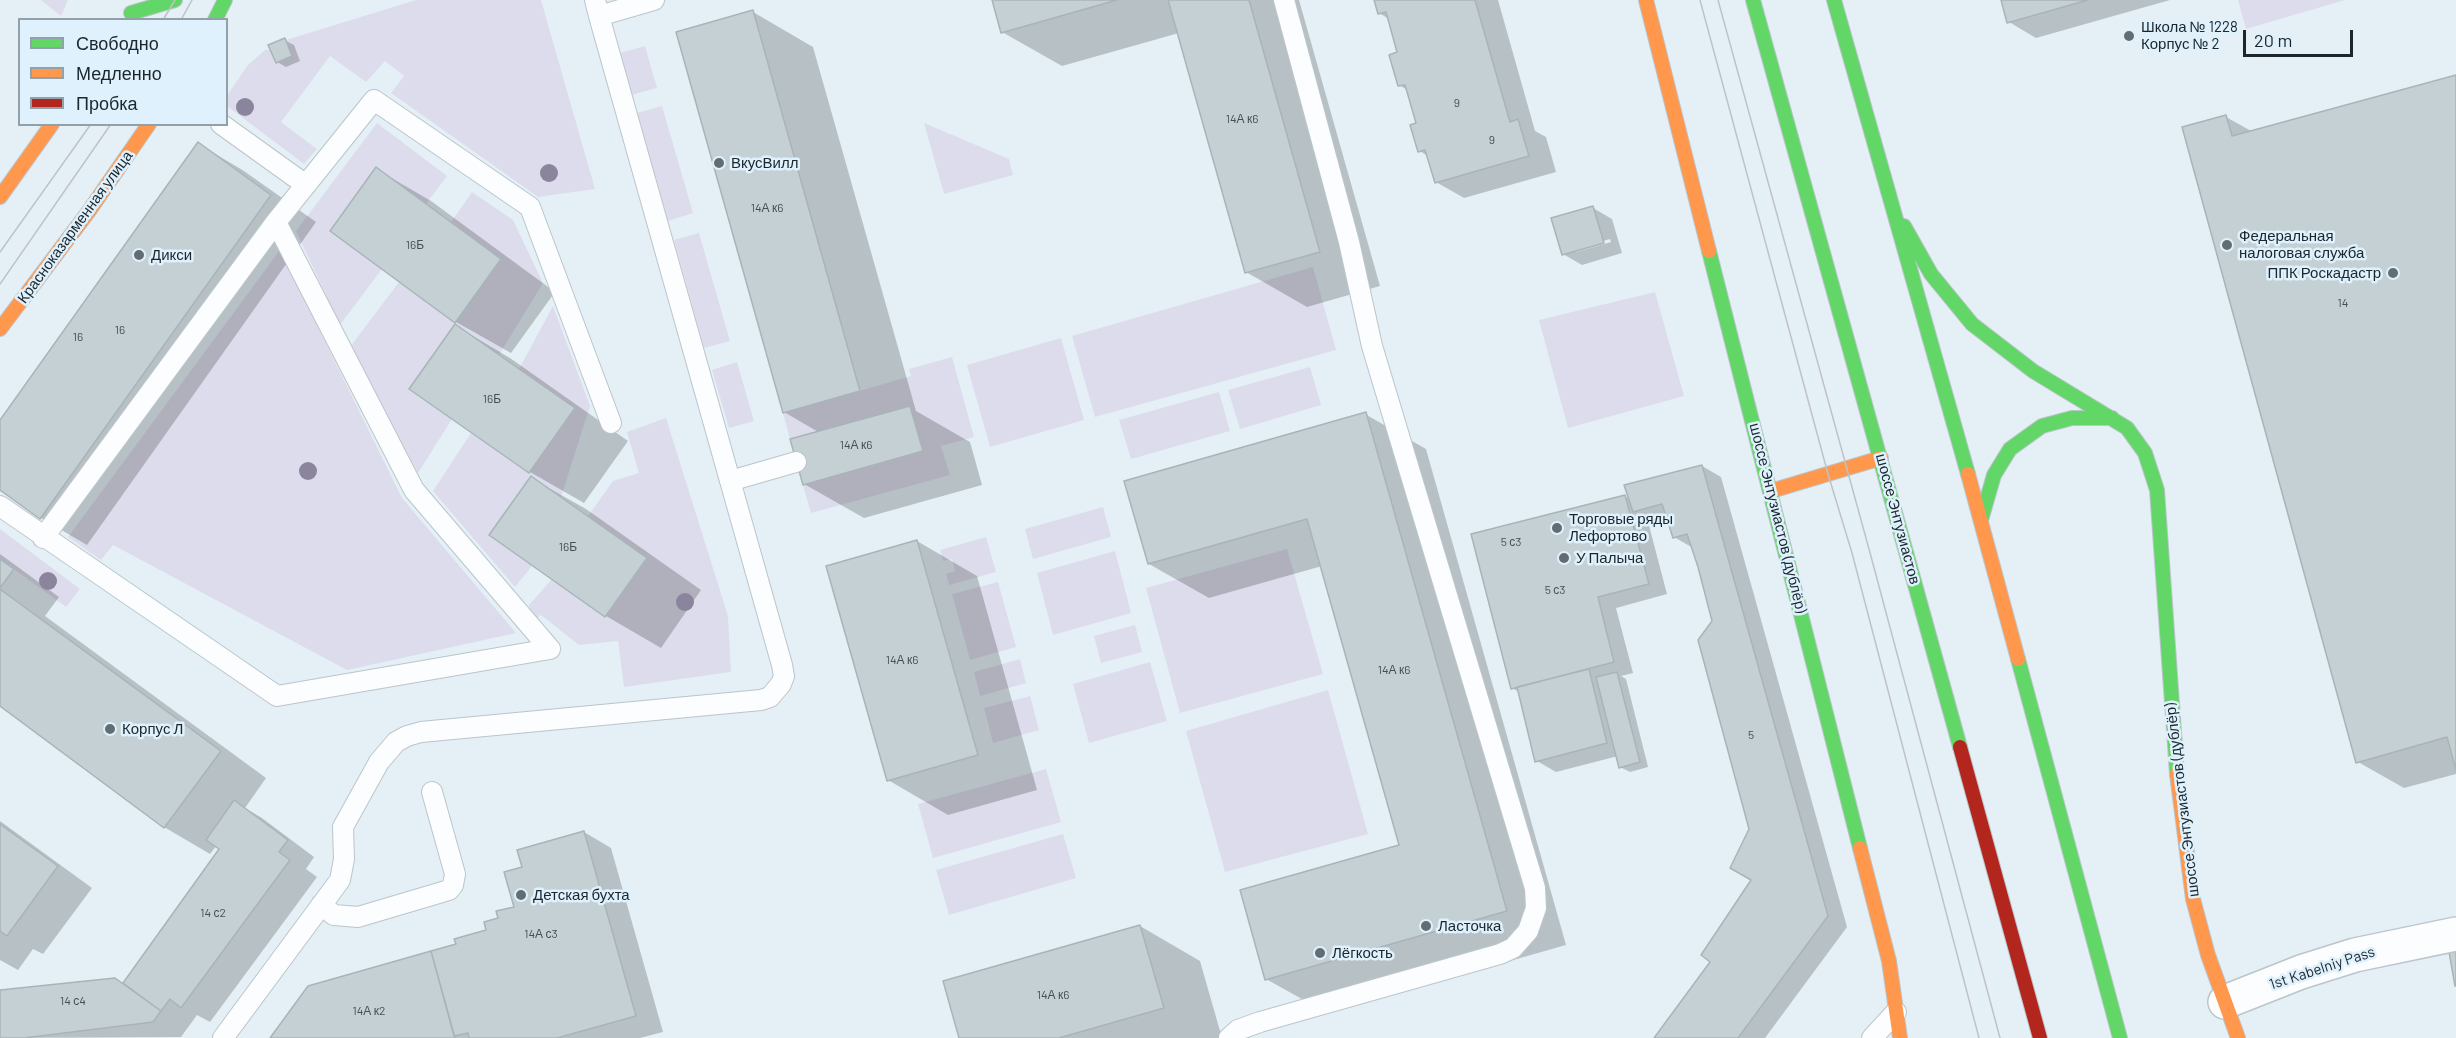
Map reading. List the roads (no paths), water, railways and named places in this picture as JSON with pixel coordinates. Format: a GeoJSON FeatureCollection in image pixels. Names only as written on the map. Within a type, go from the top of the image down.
{"type":"FeatureCollection","features":[{"type":"Feature","properties":{"kind":"main road"},"geometry":{"type":"LineString","coordinates":[[129,16],[138,0]]}},
{"type":"Feature","properties":{"kind":"main road"},"geometry":{"type":"LineString","coordinates":[[129,16],[175,0]]}},
{"type":"Feature","properties":{"kind":"main road"},"geometry":{"type":"LineString","coordinates":[[216,18],[225,0]]}},
{"type":"Feature","properties":{"kind":"main road","name":"шоссе Энтузиастов (дублёр)"},"geometry":{"type":"LineString","coordinates":[[1646,0],[1889,962],[1900,1038]]}},
{"type":"Feature","properties":{"kind":"main road","name":"шоссе Энтузиастов"},"geometry":{"type":"LineString","coordinates":[[1753,0],[2040,1038]]}},
{"type":"Feature","properties":{"kind":"main road"},"geometry":{"type":"LineString","coordinates":[[1834,0],[1981,520],[2120,1038]]}},
{"type":"Feature","properties":{"kind":"main road"},"geometry":{"type":"LineString","coordinates":[[0,197],[51,126]]}},
{"type":"Feature","properties":{"kind":"main road","name":"Красноказарменная улица"},"geometry":{"type":"LineString","coordinates":[[0,329],[89,211],[148,126]]}},
{"type":"Feature","properties":{"kind":"main road","name":"шоссе Энтузиастов (дублёр)"},"geometry":{"type":"LineString","coordinates":[[1892,203],[1931,274],[1971,324],[2033,371],[2127,428],[2145,453],[2157,490],[2174,753],[2193,899],[2208,955],[2238,1038]]}},
{"type":"Feature","properties":{"kind":"main road"},"geometry":{"type":"LineString","coordinates":[[1981,520],[1994,475],[2010,449],[2042,426],[2072,418],[2112,418]]}},
{"type":"Feature","properties":{"kind":"main road"},"geometry":{"type":"LineString","coordinates":[[1771,491],[1881,458]]}},
{"type":"Feature","properties":{"kind":"street","name":"1st Kabelniy Pass"},"geometry":{"type":"LineString","coordinates":[[2225,1002],[2301,972],[2355,955],[2456,934]]}},
{"type":"Feature","properties":{"kind":"lane"},"geometry":{"type":"LineString","coordinates":[[223,1038],[342,875],[344,859],[342,832],[346,820],[388,749],[407,736],[421,732],[761,700],[777,691],[784,676],[597,8],[654,0]]}},
{"type":"Feature","properties":{"kind":"lane"},"geometry":{"type":"LineString","coordinates":[[1229,1038],[1238,1030],[1260,1022],[1500,954],[1513,948],[1528,931],[1536,908],[1535,888],[1372,346],[1349,242],[1284,0]]}},
{"type":"Feature","properties":{"kind":"lane"},"geometry":{"type":"LineString","coordinates":[[43,538],[276,222],[374,100],[530,207],[611,423]]}},
{"type":"Feature","properties":{"kind":"lane"},"geometry":{"type":"LineString","coordinates":[[223,126],[306,185]]}},
{"type":"Feature","properties":{"kind":"lane"},"geometry":{"type":"LineString","coordinates":[[0,506],[43,538],[277,696],[550,648],[414,490],[276,222]]}},
{"type":"Feature","properties":{"kind":"lane"},"geometry":{"type":"LineString","coordinates":[[730,481],[796,462]]}},
{"type":"Feature","properties":{"kind":"lane"},"geometry":{"type":"LineString","coordinates":[[321,905],[334,915],[358,917],[449,890],[453,885],[455,874],[432,792]]}},
{"type":"Feature","properties":{"kind":"lane"},"geometry":{"type":"LineString","coordinates":[[1872,1038],[1896,1012]]}},
{"type":"Feature","properties":{"kind":"tram line"},"geometry":{"type":"LineString","coordinates":[[164,18],[175,0]]}},
{"type":"Feature","properties":{"kind":"tram line"},"geometry":{"type":"LineString","coordinates":[[182,18],[192,0]]}},
{"type":"Feature","properties":{"kind":"tram line"},"geometry":{"type":"LineString","coordinates":[[1700,0],[1828,474],[1852,553],[1979,1038]]}},
{"type":"Feature","properties":{"kind":"tram line"},"geometry":{"type":"LineString","coordinates":[[1718,0],[2000,1038]]}},
{"type":"Feature","properties":{"kind":"tram line"},"geometry":{"type":"LineString","coordinates":[[0,252],[90,126]]}},
{"type":"Feature","properties":{"kind":"tram line"},"geometry":{"type":"LineString","coordinates":[[0,284],[110,126]]}},
{"type":"Feature","properties":{"kind":"place","name":"Школа № 1228 Корпус № 2"},"geometry":{"type":"Point","coordinates":[2129,36]}},
{"type":"Feature","properties":{"kind":"place","name":"ВкусВилл"},"geometry":{"type":"Point","coordinates":[719,163]}},
{"type":"Feature","properties":{"kind":"place","name":"Федеральная налоговая служба"},"geometry":{"type":"Point","coordinates":[2227,245]}},
{"type":"Feature","properties":{"kind":"place","name":"Дикси"},"geometry":{"type":"Point","coordinates":[139,255]}},
{"type":"Feature","properties":{"kind":"place","name":"ППК Роскадастр"},"geometry":{"type":"Point","coordinates":[2393,273]}},
{"type":"Feature","properties":{"kind":"place","name":"Торговые ряды Лефортово"},"geometry":{"type":"Point","coordinates":[1557,528]}},
{"type":"Feature","properties":{"kind":"place","name":"У Палыча"},"geometry":{"type":"Point","coordinates":[1564,558]}},
{"type":"Feature","properties":{"kind":"place","name":"Корпус Л"},"geometry":{"type":"Point","coordinates":[110,729]}},
{"type":"Feature","properties":{"kind":"place","name":"Детская бухта"},"geometry":{"type":"Point","coordinates":[521,895]}},
{"type":"Feature","properties":{"kind":"place","name":"Ласточка"},"geometry":{"type":"Point","coordinates":[1426,926]}},
{"type":"Feature","properties":{"kind":"place","name":"Лёгкость"},"geometry":{"type":"Point","coordinates":[1320,953]}}]}
